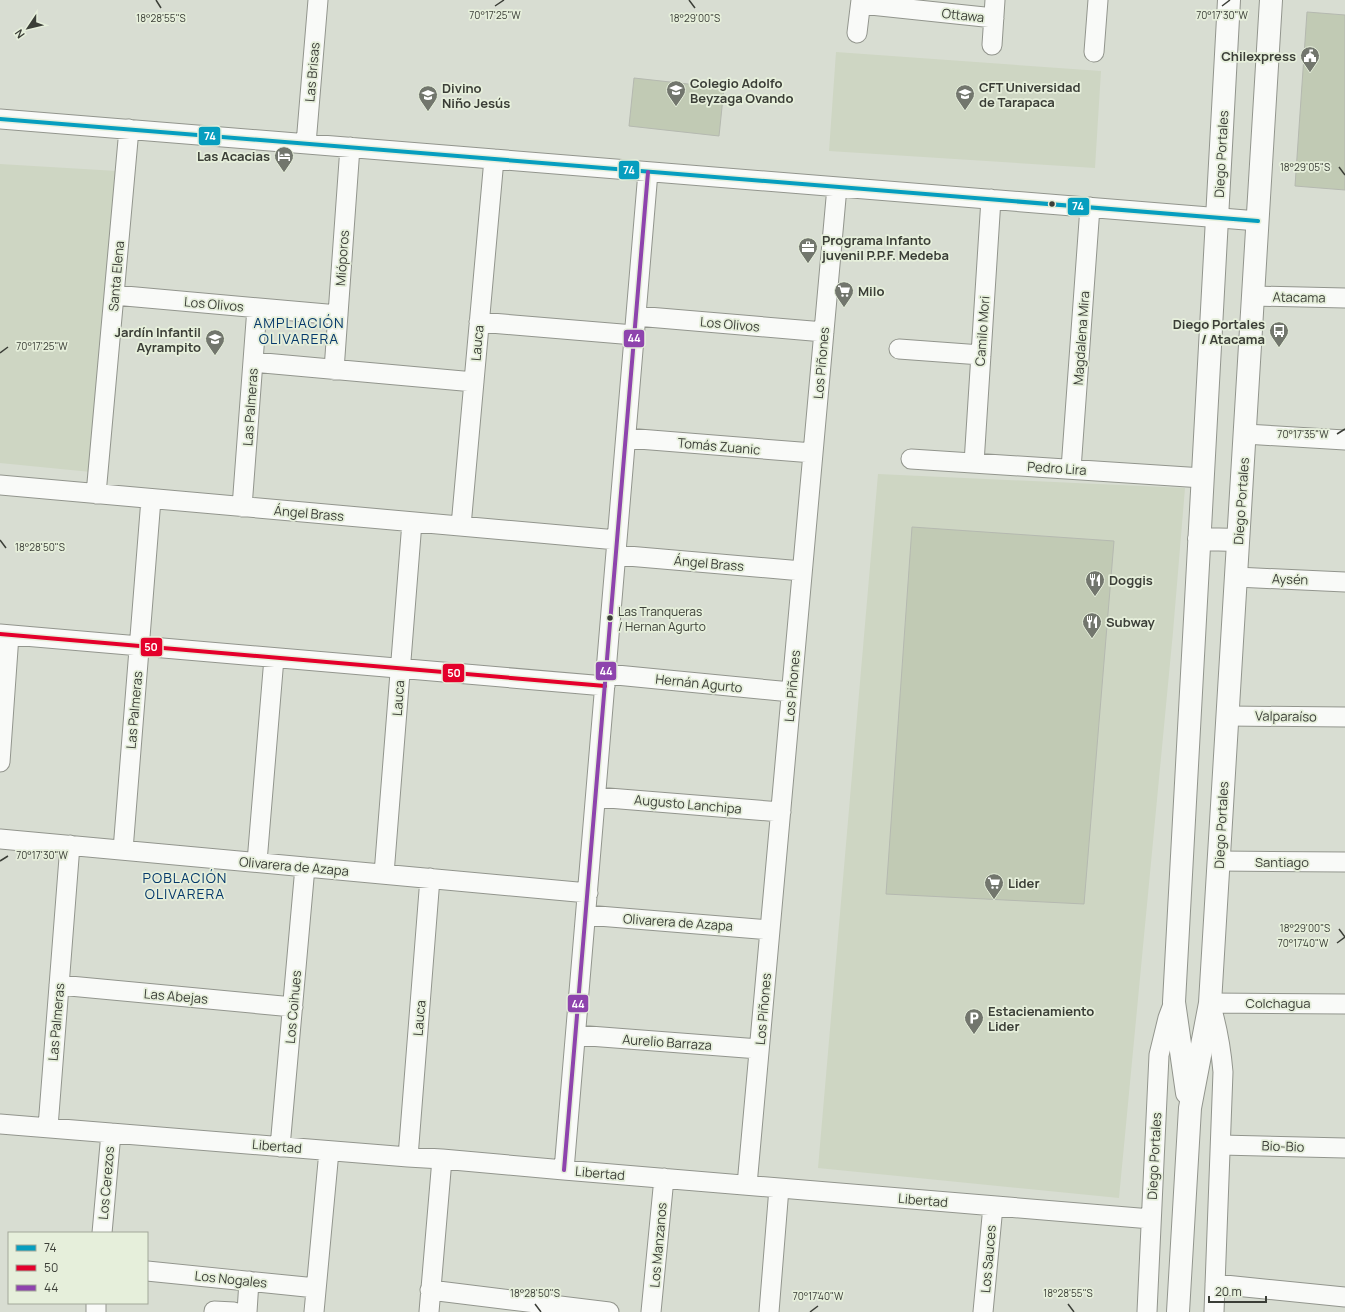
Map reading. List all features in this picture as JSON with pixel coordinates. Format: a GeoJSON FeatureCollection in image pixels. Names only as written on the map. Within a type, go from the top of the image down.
{"type":"FeatureCollection","features":[{"type":"Feature","properties":{"kind":"main road","name":"Diego Portales"},"geometry":{"type":"LineString","coordinates":[[1190,1108],[1174,1002],[1229,0]]}},
{"type":"Feature","properties":{"kind":"main road","name":"Diego Portales"},"geometry":{"type":"LineString","coordinates":[[1178,1312],[1190,1108],[1210,1003],[1271,0]]}},
{"type":"Feature","properties":{"kind":"main road"},"geometry":{"type":"LineString","coordinates":[[1199,539],[1238,540]]}},
{"type":"Feature","properties":{"kind":"street","name":"Las Brisas"},"geometry":{"type":"LineString","coordinates":[[306,144],[318,0]]}},
{"type":"Feature","properties":{"kind":"street"},"geometry":{"type":"LineString","coordinates":[[1094,52],[1098,0]]}},
{"type":"Feature","properties":{"kind":"street"},"geometry":{"type":"LineString","coordinates":[[857,33],[861,2]]}},
{"type":"Feature","properties":{"kind":"street","name":"Ottawa"},"geometry":{"type":"LineString","coordinates":[[861,2],[995,9]]}},
{"type":"Feature","properties":{"kind":"street"},"geometry":{"type":"LineString","coordinates":[[992,45],[995,9]]}},
{"type":"Feature","properties":{"kind":"street"},"geometry":{"type":"LineString","coordinates":[[0,119],[1258,221]]}},
{"type":"Feature","properties":{"kind":"street","name":"Santa Elena"},"geometry":{"type":"LineString","coordinates":[[96,494],[129,129]]}},
{"type":"Feature","properties":{"kind":"street","name":"Mióporos"},"geometry":{"type":"LineString","coordinates":[[334,370],[350,147]]}},
{"type":"Feature","properties":{"kind":"street","name":"Lauca"},"geometry":{"type":"LineString","coordinates":[[461,526],[494,159]]}},
{"type":"Feature","properties":{"kind":"street"},"geometry":{"type":"LineString","coordinates":[[564,1170],[648,172]]}},
{"type":"Feature","properties":{"kind":"street","name":"Los Piñones"},"geometry":{"type":"LineString","coordinates":[[747,1185],[837,187]]}},
{"type":"Feature","properties":{"kind":"street","name":"Camilo Mori"},"geometry":{"type":"LineString","coordinates":[[974,463],[991,199]]}},
{"type":"Feature","properties":{"kind":"street","name":"Magdalena Mira"},"geometry":{"type":"LineString","coordinates":[[1072,469],[1090,207]]}},
{"type":"Feature","properties":{"kind":"street","name":"Los Olivos"},"geometry":{"type":"LineString","coordinates":[[114,294],[338,315]]}},
{"type":"Feature","properties":{"kind":"street","name":"Atacama"},"geometry":{"type":"LineString","coordinates":[[1254,296],[1345,298]]}},
{"type":"Feature","properties":{"kind":"street","name":"Las Palmeras"},"geometry":{"type":"LineString","coordinates":[[242,507],[258,308]]}},
{"type":"Feature","properties":{"kind":"street","name":"Los Olivos"},"geometry":{"type":"LineString","coordinates":[[636,316],[824,332]]}},
{"type":"Feature","properties":{"kind":"street"},"geometry":{"type":"LineString","coordinates":[[479,322],[634,335]]}},
{"type":"Feature","properties":{"kind":"street"},"geometry":{"type":"LineString","coordinates":[[899,349],[981,355]]}},
{"type":"Feature","properties":{"kind":"street"},"geometry":{"type":"LineString","coordinates":[[253,362],[474,382]]}},
{"type":"Feature","properties":{"kind":"street"},"geometry":{"type":"LineString","coordinates":[[1245,434],[1345,440]]}},
{"type":"Feature","properties":{"kind":"street","name":"Tomás Zuanic"},"geometry":{"type":"LineString","coordinates":[[626,438],[813,453]]}},
{"type":"Feature","properties":{"kind":"street","name":"Pedro Lira"},"geometry":{"type":"LineString","coordinates":[[911,459],[1203,478]]}},
{"type":"Feature","properties":{"kind":"street","name":"Ángel Brass"},"geometry":{"type":"LineString","coordinates":[[0,485],[461,526],[616,548],[802,571]]}},
{"type":"Feature","properties":{"kind":"street","name":"Las Palmeras"},"geometry":{"type":"LineString","coordinates":[[123,850],[151,499]]}},
{"type":"Feature","properties":{"kind":"street","name":"Lauca"},"geometry":{"type":"LineString","coordinates":[[384,874],[412,522]]}},
{"type":"Feature","properties":{"kind":"street","name":"Aysén"},"geometry":{"type":"LineString","coordinates":[[1236,577],[1345,582]]}},
{"type":"Feature","properties":{"kind":"street"},"geometry":{"type":"LineString","coordinates":[[0,762],[5,635]]}},
{"type":"Feature","properties":{"kind":"street","name":"Hernán Agurto"},"geometry":{"type":"LineString","coordinates":[[5,635],[400,669],[791,692]]}},
{"type":"Feature","properties":{"kind":"street"},"geometry":{"type":"LineString","coordinates":[[257,862],[274,658]]}},
{"type":"Feature","properties":{"kind":"street","name":"Valparaíso"},"geometry":{"type":"LineString","coordinates":[[1228,716],[1345,717]]}},
{"type":"Feature","properties":{"kind":"street","name":"Augusto Lanchipa"},"geometry":{"type":"LineString","coordinates":[[596,797],[781,812]]}},
{"type":"Feature","properties":{"kind":"street","name":"Olivarera de Azapa"},"geometry":{"type":"LineString","coordinates":[[0,839],[588,893]]}},
{"type":"Feature","properties":{"kind":"street","name":"Las Palmeras"},"geometry":{"type":"LineString","coordinates":[[48,1127],[70,845]]}},
{"type":"Feature","properties":{"kind":"street","name":"Santiago"},"geometry":{"type":"LineString","coordinates":[[1219,861],[1345,862]]}},
{"type":"Feature","properties":{"kind":"street","name":"Los Coihues"},"geometry":{"type":"LineString","coordinates":[[280,1147],[305,867]]}},
{"type":"Feature","properties":{"kind":"street","name":"Lauca"},"geometry":{"type":"LineString","coordinates":[[408,1157],[430,878]]}},
{"type":"Feature","properties":{"kind":"street","name":"Olivarera de Azapa"},"geometry":{"type":"LineString","coordinates":[[586,915],[770,930]]}},
{"type":"Feature","properties":{"kind":"street","name":"Las Abejas"},"geometry":{"type":"LineString","coordinates":[[59,985],[292,1007]]}},
{"type":"Feature","properties":{"kind":"street","name":"Diego Portales"},"geometry":{"type":"LineString","coordinates":[[1147,1312],[1159,1055],[1168,1018],[1174,1002]]}},
{"type":"Feature","properties":{"kind":"street","name":"Diego Portales"},"geometry":{"type":"LineString","coordinates":[[1210,1003],[1218,1028],[1223,1072],[1214,1312]]}},
{"type":"Feature","properties":{"kind":"street","name":"Colchagua"},"geometry":{"type":"LineString","coordinates":[[1210,1003],[1345,1004]]}},
{"type":"Feature","properties":{"kind":"street","name":"Aurelio Barraza"},"geometry":{"type":"LineString","coordinates":[[576,1035],[759,1049]]}},
{"type":"Feature","properties":{"kind":"street","name":"Libertad"},"geometry":{"type":"LineString","coordinates":[[0,1124],[442,1159],[1152,1219]]}},
{"type":"Feature","properties":{"kind":"street","name":"Los Cerezos"},"geometry":{"type":"LineString","coordinates":[[102,1232],[111,1133]]}},
{"type":"Feature","properties":{"kind":"street","name":"Bio-Bio"},"geometry":{"type":"LineString","coordinates":[[1221,1145],[1345,1148]]}},
{"type":"Feature","properties":{"kind":"street"},"geometry":{"type":"LineString","coordinates":[[314,1312],[329,1151]]}},
{"type":"Feature","properties":{"kind":"street"},"geometry":{"type":"LineString","coordinates":[[429,1312],[442,1159]]}},
{"type":"Feature","properties":{"kind":"street","name":"Los Manzanos"},"geometry":{"type":"LineString","coordinates":[[651,1312],[664,1178]]}},
{"type":"Feature","properties":{"kind":"street"},"geometry":{"type":"LineString","coordinates":[[769,1312],[779,1188]]}},
{"type":"Feature","properties":{"kind":"street","name":"Los Sauces"},"geometry":{"type":"LineString","coordinates":[[983,1312],[993,1206]]}},
{"type":"Feature","properties":{"kind":"street","name":"Los Nogales"},"geometry":{"type":"LineString","coordinates":[[148,1271],[316,1288]]}},
{"type":"Feature","properties":{"kind":"street"},"geometry":{"type":"LineString","coordinates":[[247,1312],[249,1281]]}},
{"type":"Feature","properties":{"kind":"street"},"geometry":{"type":"LineString","coordinates":[[1215,1284],[1345,1297]]}},
{"type":"Feature","properties":{"kind":"street"},"geometry":{"type":"LineString","coordinates":[[430,1290],[588,1311],[609,1312]]}},
{"type":"Feature","properties":{"kind":"street"},"geometry":{"type":"LineString","coordinates":[[214,1312],[214,1310],[234,1312]]}},
{"type":"Feature","properties":{"kind":"shaded area","name":"CFT Universidad de Tarapaca"},"geometry":{"type":"Polygon","coordinates":[[[836,52],[1101,71],[1095,168],[829,151],[836,52]]]}},
{"type":"Feature","properties":{"kind":"shaded area"},"geometry":{"type":"Polygon","coordinates":[[[0,164],[117,171],[91,472],[0,463],[0,164]]]}},
{"type":"Feature","properties":{"kind":"shaded area","name":"Lider"},"geometry":{"type":"Polygon","coordinates":[[[878,474],[1185,488],[1173,632],[1119,1198],[818,1168],[878,474]]]}},
{"type":"Feature","properties":{"kind":"building"},"geometry":{"type":"Polygon","coordinates":[[[1307,12],[1345,15],[1345,190],[1295,186],[1307,12]]]}},
{"type":"Feature","properties":{"kind":"building","name":"Colegio Adolfo Beyzaga Ovando"},"geometry":{"type":"Polygon","coordinates":[[[634,78],[724,88],[719,136],[629,126],[634,78]]]}},
{"type":"Feature","properties":{"kind":"building"},"geometry":{"type":"Polygon","coordinates":[[[912,527],[1114,541],[1084,904],[886,894],[912,527]]]}},
{"type":"Feature","properties":{"kind":"transit line","name":"74"},"geometry":{"type":"LineString","coordinates":[[0,119],[1258,221]]}},
{"type":"Feature","properties":{"kind":"transit line","name":"44"},"geometry":{"type":"LineString","coordinates":[[564,1170],[648,172]]}},
{"type":"Feature","properties":{"kind":"transit line","name":"50"},"geometry":{"type":"LineString","coordinates":[[0,634],[605,686]]}},
{"type":"Feature","properties":{"kind":"place","name":"Chilexpress"},"geometry":{"type":"Point","coordinates":[1310,73]}},
{"type":"Feature","properties":{"kind":"place","name":"Colegio Adolfo Beyzaga Ovando"},"geometry":{"type":"Point","coordinates":[676,107]}},
{"type":"Feature","properties":{"kind":"place","name":"CFT Universidad de Tarapaca"},"geometry":{"type":"Point","coordinates":[965,111]}},
{"type":"Feature","properties":{"kind":"place","name":"Divino Niño Jesús"},"geometry":{"type":"Point","coordinates":[428,112]}},
{"type":"Feature","properties":{"kind":"place","name":"Las Acacias"},"geometry":{"type":"Point","coordinates":[284,173]}},
{"type":"Feature","properties":{"kind":"place","name":"Programa Infanto juvenil P.P.F. Medeba"},"geometry":{"type":"Point","coordinates":[808,264]}},
{"type":"Feature","properties":{"kind":"place","name":"Milo"},"geometry":{"type":"Point","coordinates":[844,308]}},
{"type":"Feature","properties":{"kind":"place","name":"Diego Portales / Atacama"},"geometry":{"type":"Point","coordinates":[1279,348]}},
{"type":"Feature","properties":{"kind":"place","name":"Jardín Infantil Ayrampito"},"geometry":{"type":"Point","coordinates":[215,356]}},
{"type":"Feature","properties":{"kind":"place","name":"Doggis"},"geometry":{"type":"Point","coordinates":[1095,597]}},
{"type":"Feature","properties":{"kind":"place","name":"Las Tranqueras / Hernan Agurto"},"geometry":{"type":"Point","coordinates":[610,618]}},
{"type":"Feature","properties":{"kind":"place","name":"Subway"},"geometry":{"type":"Point","coordinates":[1092,639]}},
{"type":"Feature","properties":{"kind":"place","name":"Lider"},"geometry":{"type":"Point","coordinates":[994,900]}},
{"type":"Feature","properties":{"kind":"place","name":"Estacienamiento Lider"},"geometry":{"type":"Point","coordinates":[974,1035]}},
{"type":"Feature","properties":{"kind":"district","name":"AMPLIACIÓN OLIVARERA"},"geometry":{"type":"Point","coordinates":[299,332]}},
{"type":"Feature","properties":{"kind":"district","name":"POBLACIÓN OLIVARERA"},"geometry":{"type":"Point","coordinates":[185,886]}}]}
